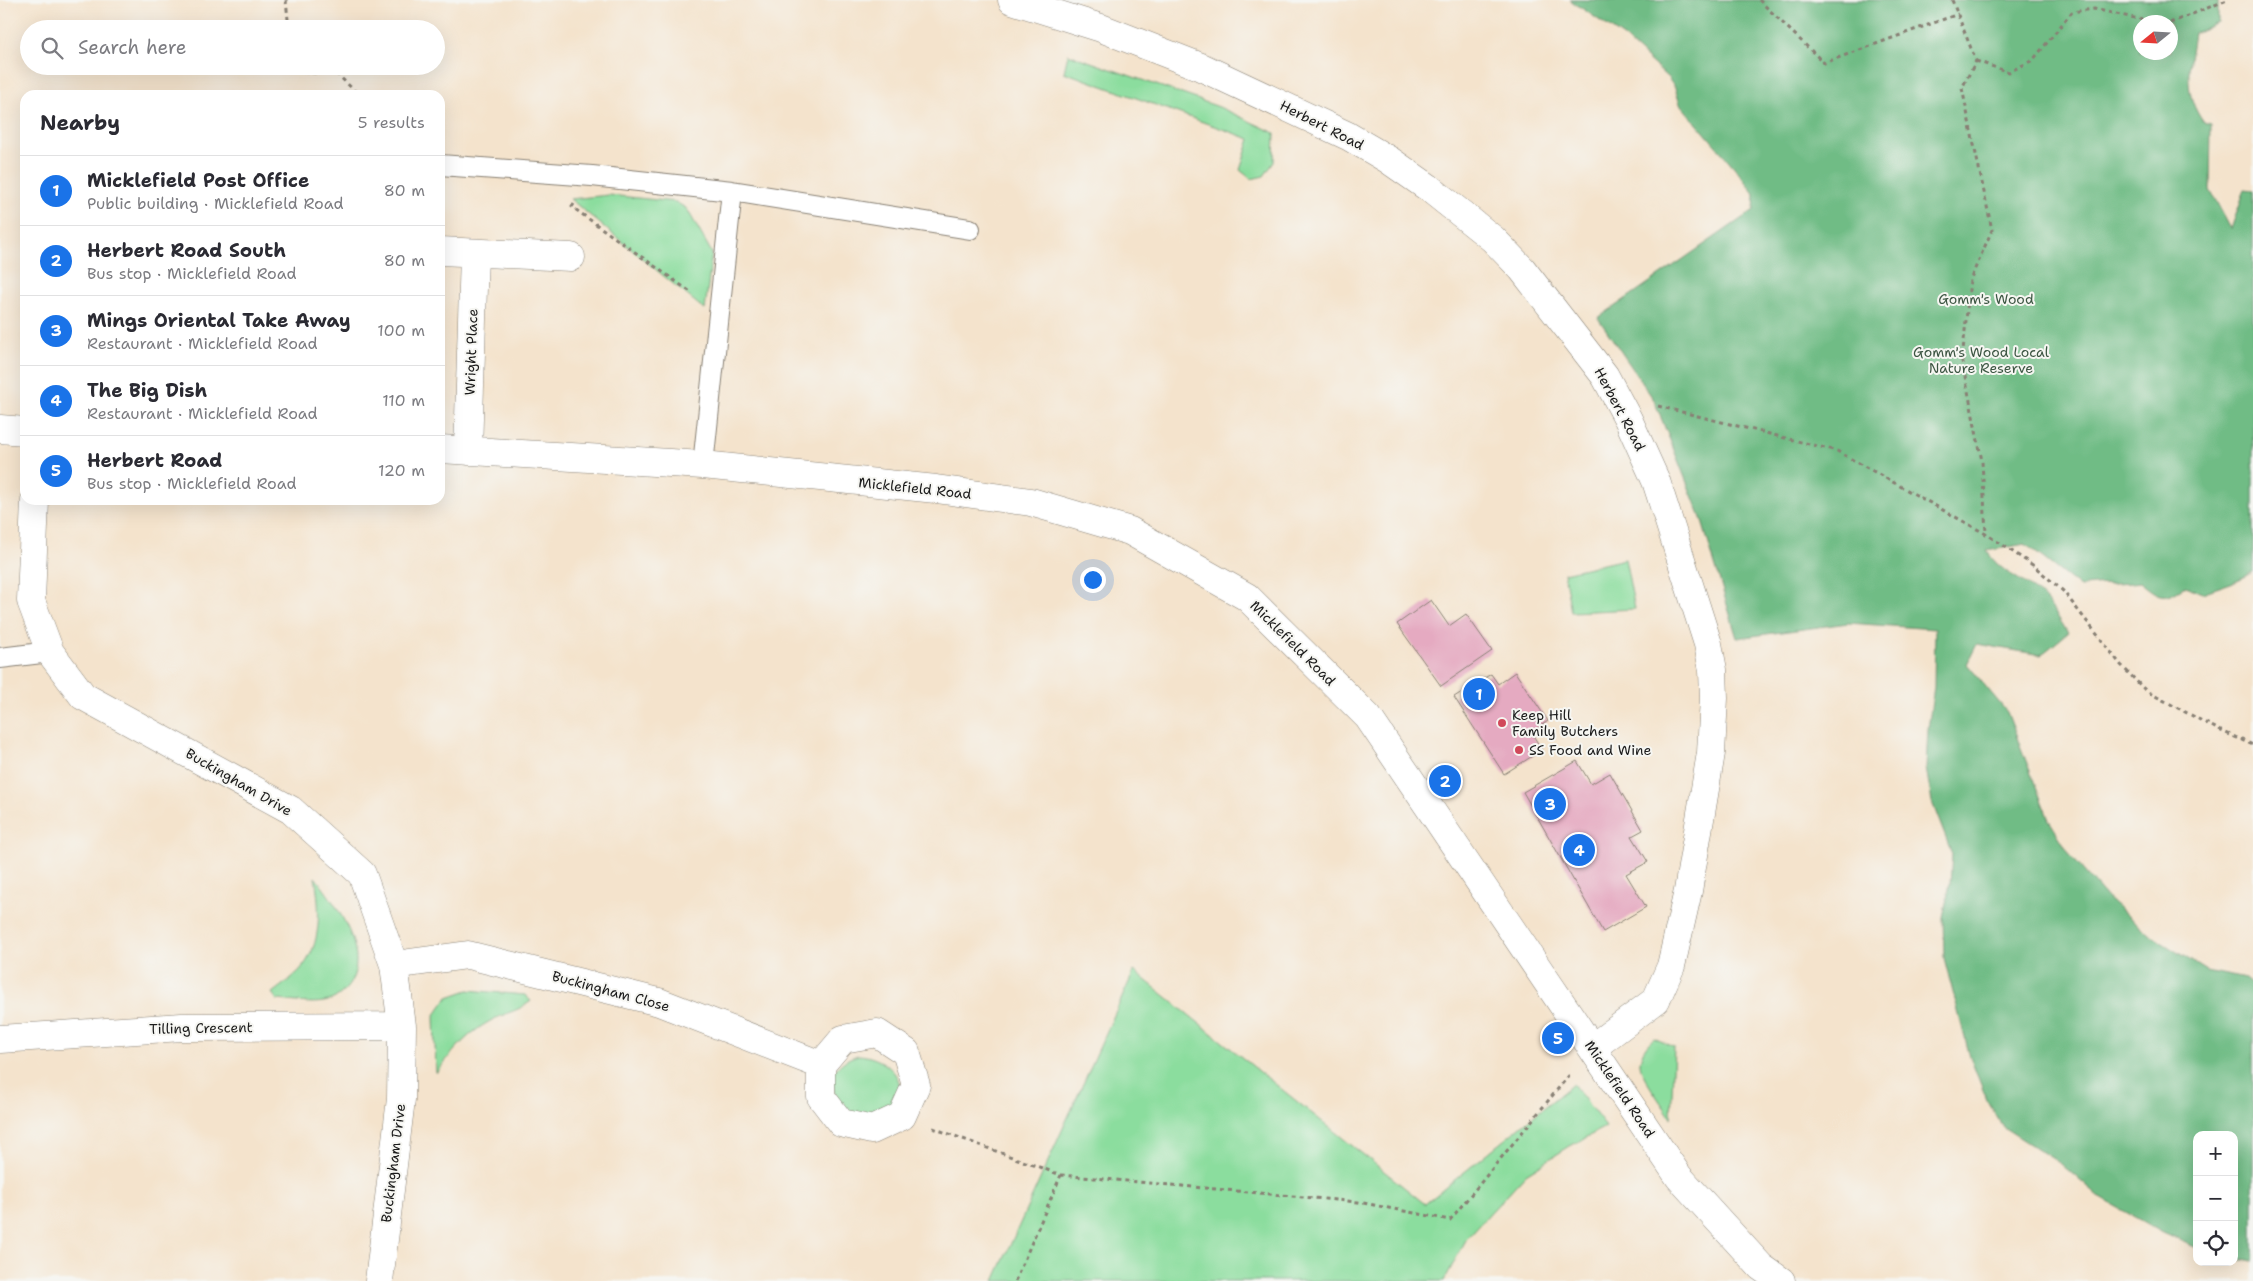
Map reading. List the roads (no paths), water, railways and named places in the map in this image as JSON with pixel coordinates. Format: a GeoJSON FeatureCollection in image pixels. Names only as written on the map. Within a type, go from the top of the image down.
{"type":"FeatureCollection","features":[{"type":"Feature","properties":{"kind":"street","name":"Herbert Road"},"geometry":{"type":"LineString","coordinates":[[1012,0],[1101,28],[1201,67],[1348,136],[1388,160],[1429,188],[1494,239],[1522,269],[1605,376],[1656,481],[1708,644],[1713,670],[1714,698],[1711,753],[1688,891],[1671,966],[1656,1000],[1592,1048]]}},
{"type":"Feature","properties":{"kind":"street"},"geometry":{"type":"LineString","coordinates":[[445,251],[570,257]]}},
{"type":"Feature","properties":{"kind":"street","name":"Wright Place"},"geometry":{"type":"LineString","coordinates":[[468,450],[474,254]]}},
{"type":"Feature","properties":{"kind":"street"},"geometry":{"type":"LineString","coordinates":[[0,429],[20,431]]}},
{"type":"Feature","properties":{"kind":"street","name":"Micklefield Road"},"geometry":{"type":"LineString","coordinates":[[445,449],[703,465],[936,489],[1031,502],[1130,531],[1247,597],[1368,717],[1680,1177],[1761,1267],[1781,1281]]}},
{"type":"Feature","properties":{"kind":"street","name":"Buckingham Drive"},"geometry":{"type":"LineString","coordinates":[[35,505],[31,601],[50,652],[83,696],[291,810],[362,874],[394,965],[402,1026],[401,1099],[379,1281]]}},
{"type":"Feature","properties":{"kind":"street","name":"Buckingham Close"},"geometry":{"type":"LineString","coordinates":[[394,965],[468,955],[659,1002],[821,1065]]}},
{"type":"Feature","properties":{"kind":"street","name":"Tilling Crescent"},"geometry":{"type":"LineString","coordinates":[[0,1039],[182,1027],[402,1026]]}},
{"type":"Feature","properties":{"kind":"street"},"geometry":{"type":"LineString","coordinates":[[877,1033],[906,1052],[916,1085],[902,1116],[872,1130],[841,1123],[821,1097],[821,1065],[843,1038],[877,1033]]}},
{"type":"Feature","properties":{"kind":"lane"},"geometry":{"type":"LineString","coordinates":[[445,165],[592,176],[732,191],[970,229]]}},
{"type":"Feature","properties":{"kind":"lane"},"geometry":{"type":"LineString","coordinates":[[703,465],[732,191]]}},
{"type":"Feature","properties":{"kind":"lane"},"geometry":{"type":"LineString","coordinates":[[0,658],[50,652]]}},
{"type":"Feature","properties":{"kind":"place","name":"Micklefield Post Office"},"geometry":{"type":"Point","coordinates":[1479,694]}},
{"type":"Feature","properties":{"kind":"place","name":"Keep Hill Family Butchers"},"geometry":{"type":"Point","coordinates":[1502,723]}},
{"type":"Feature","properties":{"kind":"place","name":"SS Food and Wine"},"geometry":{"type":"Point","coordinates":[1519,750]}},
{"type":"Feature","properties":{"kind":"place","name":"Herbert Road South"},"geometry":{"type":"Point","coordinates":[1445,781]}},
{"type":"Feature","properties":{"kind":"place","name":"Mings Oriental Take Away"},"geometry":{"type":"Point","coordinates":[1550,804]}},
{"type":"Feature","properties":{"kind":"place","name":"The Big Dish"},"geometry":{"type":"Point","coordinates":[1579,850]}},
{"type":"Feature","properties":{"kind":"place","name":"Herbert Road"},"geometry":{"type":"Point","coordinates":[1558,1038]}},
{"type":"Feature","properties":{"kind":"park label","name":"Gomm's Wood"},"geometry":{"type":"Point","coordinates":[1986,299]}},
{"type":"Feature","properties":{"kind":"park label","name":"Gomm's Wood Local Nature Reserve"},"geometry":{"type":"Point","coordinates":[1981,360]}}]}
